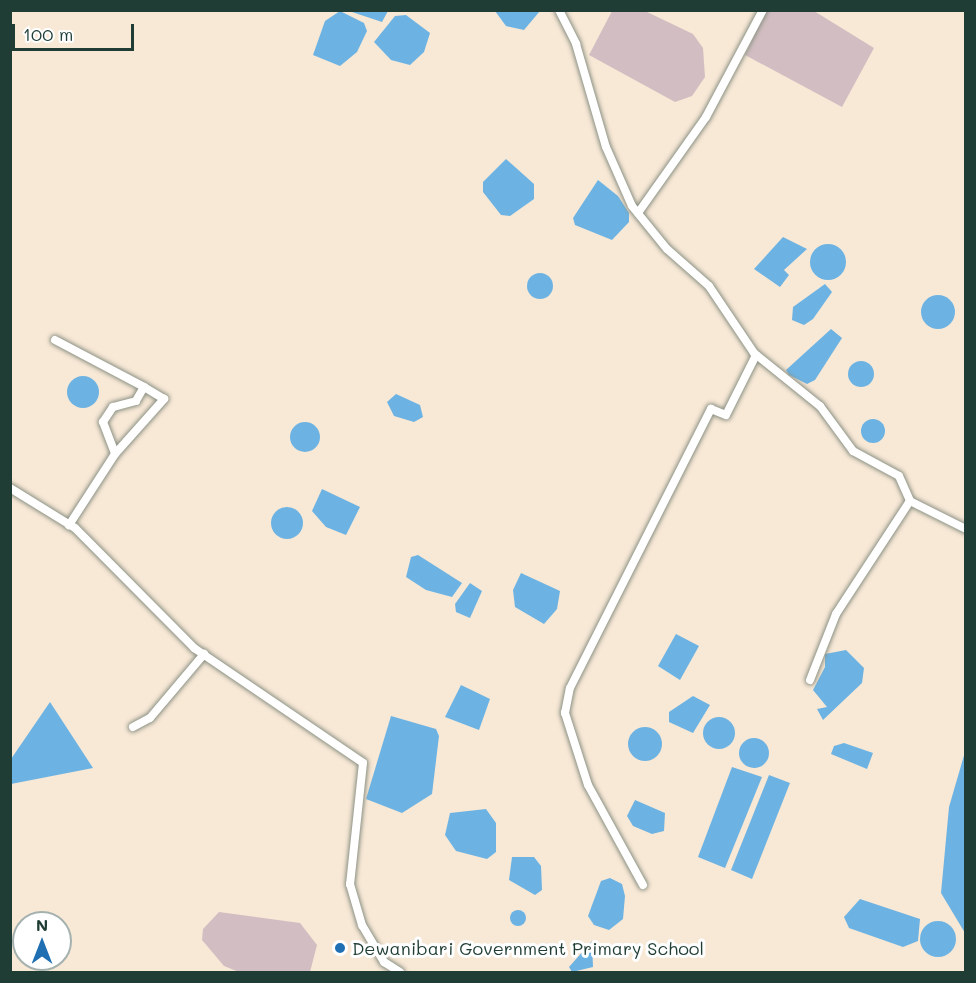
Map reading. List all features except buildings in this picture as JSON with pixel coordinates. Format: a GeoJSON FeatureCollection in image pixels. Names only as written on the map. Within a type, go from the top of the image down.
{"type":"FeatureCollection","features":[{"type":"Feature","properties":{"kind":"street"},"geometry":{"type":"LineString","coordinates":[[559,10],[576,44],[606,147],[638,213],[667,249],[709,286],[756,355],[832,418],[837,433],[853,451],[899,476],[910,501],[966,529]]}},
{"type":"Feature","properties":{"kind":"street"},"geometry":{"type":"LineString","coordinates":[[638,213],[706,117],[763,10]]}},
{"type":"Feature","properties":{"kind":"street"},"geometry":{"type":"LineString","coordinates":[[55,340],[164,399],[115,454],[69,525]]}},
{"type":"Feature","properties":{"kind":"street"},"geometry":{"type":"LineString","coordinates":[[643,885],[588,785],[565,713],[570,688],[711,409],[726,415],[756,355]]}},
{"type":"Feature","properties":{"kind":"street"},"geometry":{"type":"LineString","coordinates":[[115,454],[103,422],[112,407],[136,401],[144,387]]}},
{"type":"Feature","properties":{"kind":"street"},"geometry":{"type":"LineString","coordinates":[[10,488],[69,525],[204,654],[363,763],[351,884],[362,925],[384,962],[400,972]]}},
{"type":"Feature","properties":{"kind":"street"},"geometry":{"type":"LineString","coordinates":[[810,680],[836,614],[910,501]]}},
{"type":"Feature","properties":{"kind":"street"},"geometry":{"type":"LineString","coordinates":[[133,727],[150,718],[204,654]]}},
{"type":"Feature","properties":{"kind":"shaded area"},"geometry":{"type":"Polygon","coordinates":[[[612,11],[645,11],[693,34],[703,48],[705,77],[692,96],[675,102],[589,55],[612,11]]]}},
{"type":"Feature","properties":{"kind":"shaded area"},"geometry":{"type":"Polygon","coordinates":[[[766,11],[814,11],[874,48],[842,107],[745,55],[766,11]]]}},
{"type":"Feature","properties":{"kind":"shaded area"},"geometry":{"type":"Polygon","coordinates":[[[219,912],[300,923],[317,945],[310,972],[239,972],[224,966],[202,940],[203,929],[219,912]]]}},
{"type":"Feature","properties":{"kind":"water"},"geometry":{"type":"Polygon","coordinates":[[[340,11],[364,23],[367,31],[357,52],[340,66],[313,55],[325,21],[340,11]]]}},
{"type":"Feature","properties":{"kind":"water"},"geometry":{"type":"Polygon","coordinates":[[[349,11],[388,11],[382,22],[349,11]]]}},
{"type":"Feature","properties":{"kind":"water"},"geometry":{"type":"Polygon","coordinates":[[[495,11],[540,11],[524,30],[506,26],[495,11]]]}},
{"type":"Feature","properties":{"kind":"water"},"geometry":{"type":"Polygon","coordinates":[[[406,15],[430,33],[424,52],[410,65],[391,60],[374,42],[395,16],[406,15]]]}},
{"type":"Feature","properties":{"kind":"water"},"geometry":{"type":"Polygon","coordinates":[[[506,159],[534,184],[534,199],[510,216],[501,215],[483,192],[483,182],[506,159]]]}},
{"type":"Feature","properties":{"kind":"water"},"geometry":{"type":"Polygon","coordinates":[[[598,180],[618,196],[629,213],[629,222],[612,240],[575,225],[573,218],[598,180]]]}},
{"type":"Feature","properties":{"kind":"water"},"geometry":{"type":"Polygon","coordinates":[[[783,237],[807,249],[784,270],[789,275],[780,287],[754,269],[783,237]]]}},
{"type":"Feature","properties":{"kind":"water"},"geometry":{"type":"Polygon","coordinates":[[[828,244],[841,249],[846,262],[841,275],[828,280],[815,275],[810,262],[815,249],[828,244]]]}},
{"type":"Feature","properties":{"kind":"water"},"geometry":{"type":"Polygon","coordinates":[[[540,273],[549,277],[553,286],[549,295],[540,299],[531,295],[527,286],[531,277],[540,273]]]}},
{"type":"Feature","properties":{"kind":"water"},"geometry":{"type":"Polygon","coordinates":[[[825,284],[832,292],[813,319],[804,325],[792,320],[793,307],[825,284]]]}},
{"type":"Feature","properties":{"kind":"water"},"geometry":{"type":"Polygon","coordinates":[[[938,295],[950,300],[955,312],[950,324],[938,329],[926,324],[921,312],[926,300],[938,295]]]}},
{"type":"Feature","properties":{"kind":"water"},"geometry":{"type":"Polygon","coordinates":[[[831,329],[842,338],[815,380],[807,384],[789,375],[786,370],[831,329]]]}},
{"type":"Feature","properties":{"kind":"water"},"geometry":{"type":"Polygon","coordinates":[[[861,361],[870,365],[874,374],[870,383],[861,387],[852,383],[848,374],[852,365],[861,361]]]}},
{"type":"Feature","properties":{"kind":"water"},"geometry":{"type":"Polygon","coordinates":[[[83,376],[94,381],[99,392],[94,403],[83,408],[72,403],[67,392],[72,381],[83,376]]]}},
{"type":"Feature","properties":{"kind":"water"},"geometry":{"type":"Polygon","coordinates":[[[396,394],[420,405],[423,417],[414,422],[394,416],[387,402],[396,394]]]}},
{"type":"Feature","properties":{"kind":"water"},"geometry":{"type":"Polygon","coordinates":[[[873,419],[881,423],[885,431],[881,439],[873,443],[865,439],[861,431],[865,423],[873,419]]]}},
{"type":"Feature","properties":{"kind":"water"},"geometry":{"type":"Polygon","coordinates":[[[305,422],[316,426],[320,437],[316,448],[305,452],[294,448],[290,437],[294,426],[305,422]]]}},
{"type":"Feature","properties":{"kind":"water"},"geometry":{"type":"Polygon","coordinates":[[[322,489],[360,507],[346,535],[326,527],[312,511],[322,489]]]}},
{"type":"Feature","properties":{"kind":"water"},"geometry":{"type":"Polygon","coordinates":[[[287,507],[299,511],[303,523],[299,535],[287,539],[275,535],[271,523],[275,511],[287,507]]]}},
{"type":"Feature","properties":{"kind":"water"},"geometry":{"type":"Polygon","coordinates":[[[418,555],[462,583],[452,597],[426,590],[406,577],[411,557],[418,555]]]}},
{"type":"Feature","properties":{"kind":"water"},"geometry":{"type":"Polygon","coordinates":[[[521,573],[560,591],[557,609],[544,624],[515,607],[513,590],[521,573]]]}},
{"type":"Feature","properties":{"kind":"water"},"geometry":{"type":"Polygon","coordinates":[[[470,583],[482,591],[470,618],[456,612],[455,604],[470,583]]]}},
{"type":"Feature","properties":{"kind":"water"},"geometry":{"type":"Polygon","coordinates":[[[676,634],[699,646],[680,680],[658,666],[676,634]]]}},
{"type":"Feature","properties":{"kind":"water"},"geometry":{"type":"Polygon","coordinates":[[[846,650],[864,668],[862,683],[823,720],[817,709],[827,707],[813,690],[825,667],[825,654],[846,650]]]}},
{"type":"Feature","properties":{"kind":"water"},"geometry":{"type":"Polygon","coordinates":[[[461,685],[490,699],[479,730],[445,717],[461,685]]]}},
{"type":"Feature","properties":{"kind":"water"},"geometry":{"type":"Polygon","coordinates":[[[693,696],[710,705],[693,733],[669,722],[669,712],[693,696]]]}},
{"type":"Feature","properties":{"kind":"water"},"geometry":{"type":"Polygon","coordinates":[[[50,702],[93,768],[11,784],[11,759],[50,702]]]}},
{"type":"Feature","properties":{"kind":"water"},"geometry":{"type":"Polygon","coordinates":[[[391,716],[436,729],[439,736],[432,794],[402,813],[366,799],[391,716]]]}},
{"type":"Feature","properties":{"kind":"water"},"geometry":{"type":"Polygon","coordinates":[[[719,717],[730,722],[735,733],[730,744],[719,749],[708,744],[703,733],[708,722],[719,717]]]}},
{"type":"Feature","properties":{"kind":"water"},"geometry":{"type":"Polygon","coordinates":[[[645,727],[657,732],[662,744],[657,756],[645,761],[633,756],[628,744],[633,732],[645,727]]]}},
{"type":"Feature","properties":{"kind":"water"},"geometry":{"type":"Polygon","coordinates":[[[754,738],[760,739],[768,747],[768,759],[760,767],[754,768],[748,767],[740,759],[739,753],[740,747],[748,739],[754,738]]]}},
{"type":"Feature","properties":{"kind":"water"},"geometry":{"type":"Polygon","coordinates":[[[844,743],[873,753],[867,769],[831,754],[834,746],[844,743]]]}},
{"type":"Feature","properties":{"kind":"water"},"geometry":{"type":"Polygon","coordinates":[[[965,752],[965,933],[941,893],[949,807],[965,752]]]}},
{"type":"Feature","properties":{"kind":"water"},"geometry":{"type":"Polygon","coordinates":[[[732,767],[762,777],[725,868],[698,857],[732,767]]]}},
{"type":"Feature","properties":{"kind":"water"},"geometry":{"type":"Polygon","coordinates":[[[769,775],[790,783],[752,879],[731,870],[769,775]]]}},
{"type":"Feature","properties":{"kind":"water"},"geometry":{"type":"Polygon","coordinates":[[[635,800],[665,813],[664,831],[652,834],[633,826],[627,816],[635,800]]]}},
{"type":"Feature","properties":{"kind":"water"},"geometry":{"type":"Polygon","coordinates":[[[486,809],[496,823],[496,852],[487,859],[456,851],[445,835],[450,813],[486,809]]]}},
{"type":"Feature","properties":{"kind":"water"},"geometry":{"type":"Polygon","coordinates":[[[512,857],[534,857],[541,866],[542,890],[535,895],[509,880],[512,857]]]}},
{"type":"Feature","properties":{"kind":"water"},"geometry":{"type":"Polygon","coordinates":[[[610,878],[622,884],[625,896],[623,919],[609,930],[594,925],[588,916],[601,881],[610,878]]]}},
{"type":"Feature","properties":{"kind":"water"},"geometry":{"type":"Polygon","coordinates":[[[860,899],[920,919],[918,941],[903,947],[849,928],[844,917],[860,899]]]}},
{"type":"Feature","properties":{"kind":"water"},"geometry":{"type":"Polygon","coordinates":[[[518,910],[524,912],[526,918],[524,924],[518,926],[512,924],[510,918],[512,912],[518,910]]]}},
{"type":"Feature","properties":{"kind":"water"},"geometry":{"type":"Polygon","coordinates":[[[938,921],[951,926],[956,939],[951,952],[938,957],[925,952],[920,939],[925,926],[938,921]]]}},
{"type":"Feature","properties":{"kind":"water"},"geometry":{"type":"Polygon","coordinates":[[[592,941],[593,967],[572,972],[569,967],[592,941]]]}},
{"type":"Feature","properties":{"kind":"place","name":"Dewanibari Government Primary School"},"geometry":{"type":"Point","coordinates":[340,948]}}]}
